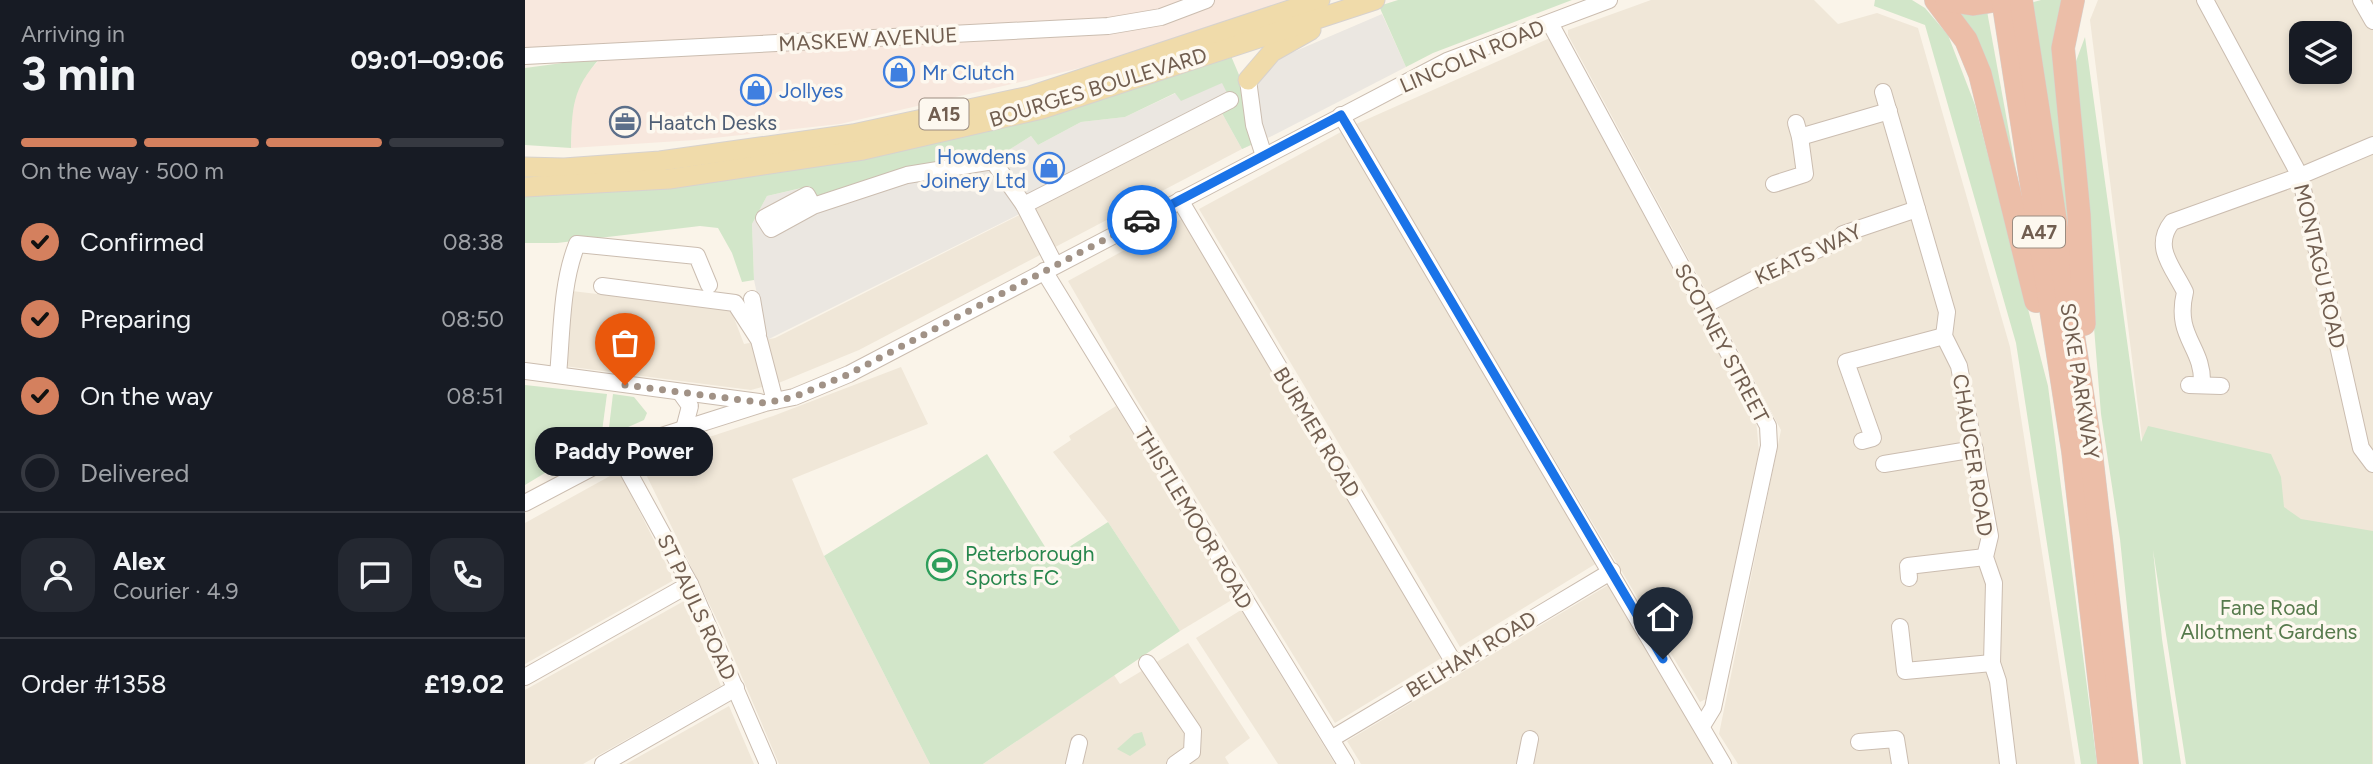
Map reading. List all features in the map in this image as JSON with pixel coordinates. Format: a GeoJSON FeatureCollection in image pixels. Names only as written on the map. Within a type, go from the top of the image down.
{"type":"FeatureCollection","features":[{"type":"Feature","properties":{"kind":"highway","name":"A47"},"geometry":{"type":"LineString","coordinates":[[1936,0],[1966,40],[1980,74],[2082,447]]}},
{"type":"Feature","properties":{"kind":"highway"},"geometry":{"type":"LineString","coordinates":[[1947,0],[2010,5]]}},
{"type":"Feature","properties":{"kind":"highway","name":"A47"},"geometry":{"type":"LineString","coordinates":[[2073,0],[2063,48],[2079,215],[2082,447]]}},
{"type":"Feature","properties":{"kind":"highway","name":"SOKE PARKWAY"},"geometry":{"type":"LineString","coordinates":[[2010,5],[2082,447],[2127,764]]}},
{"type":"Feature","properties":{"kind":"highway","name":"SOKE PARKWAY"},"geometry":{"type":"LineString","coordinates":[[2082,447],[2109,764]]}},
{"type":"Feature","properties":{"kind":"main road","name":"BOURGES BOULEVARD"},"geometry":{"type":"LineString","coordinates":[[609,174],[660,161],[853,134],[1030,96],[1320,0]]}},
{"type":"Feature","properties":{"kind":"main road","name":"BOURGES BOULEVARD"},"geometry":{"type":"LineString","coordinates":[[525,187],[565,177],[609,174],[669,179],[863,150],[1042,109],[1375,0]]}},
{"type":"Feature","properties":{"kind":"main road"},"geometry":{"type":"LineString","coordinates":[[1248,80],[1272,52],[1298,35],[1375,0]]}},
{"type":"Feature","properties":{"kind":"main road"},"geometry":{"type":"LineString","coordinates":[[1248,80],[1246,70],[1253,38],[1269,18]]}},
{"type":"Feature","properties":{"kind":"main road","name":"BOURGES BOULEVARD"},"geometry":{"type":"LineString","coordinates":[[525,167],[565,177]]}},
{"type":"Feature","properties":{"kind":"street","name":"MASKEW AVENUE"},"geometry":{"type":"LineString","coordinates":[[525,56],[1108,26],[1161,17],[1206,0]]}},
{"type":"Feature","properties":{"kind":"street","name":"LINCOLN ROAD"},"geometry":{"type":"LineString","coordinates":[[525,503],[618,453],[684,429],[794,397],[849,374],[1447,61],[1609,0]]}},
{"type":"Feature","properties":{"kind":"street","name":"MONTAGU ROAD"},"geometry":{"type":"LineString","coordinates":[[2205,0],[2299,176],[2361,448],[2373,464]]}},
{"type":"Feature","properties":{"kind":"street"},"geometry":{"type":"LineString","coordinates":[[2361,0],[2373,21]]}},
{"type":"Feature","properties":{"kind":"street","name":"SCOTNEY STREET"},"geometry":{"type":"LineString","coordinates":[[1551,23],[1768,426],[1769,446],[1713,708],[1702,726]]}},
{"type":"Feature","properties":{"kind":"street"},"geometry":{"type":"LineString","coordinates":[[1248,80],[1254,125],[1264,156]]}},
{"type":"Feature","properties":{"kind":"street","name":"CHAUCER ROAD"},"geometry":{"type":"LineString","coordinates":[[1883,92],[1947,312],[1944,336],[1959,366],[1975,449],[1990,536],[1985,556],[1994,583],[1992,663],[1998,681],[2008,764]]}},
{"type":"Feature","properties":{"kind":"street"},"geometry":{"type":"LineString","coordinates":[[1024,205],[1230,100]]}},
{"type":"Feature","properties":{"kind":"street"},"geometry":{"type":"LineString","coordinates":[[1773,184],[1805,174],[1798,130],[1889,111]]}},
{"type":"Feature","properties":{"kind":"street"},"geometry":{"type":"LineString","coordinates":[[1341,115],[1612,571],[1723,764]]}},
{"type":"Feature","properties":{"kind":"street"},"geometry":{"type":"LineString","coordinates":[[2221,386],[2196,385],[2203,365],[2182,326],[2181,309],[2185,292],[2162,248],[2163,233],[2172,222],[2299,176],[2373,145]]}},
{"type":"Feature","properties":{"kind":"street","name":"THISTLEMOOR ROAD"},"geometry":{"type":"LineString","coordinates":[[813,206],[908,175],[993,161],[1024,205],[1050,268],[1244,601],[1346,764]]}},
{"type":"Feature","properties":{"kind":"street","name":"BURMER ROAD"},"geometry":{"type":"LineString","coordinates":[[1180,200],[1454,663]]}},
{"type":"Feature","properties":{"kind":"street","name":"KEATS WAY"},"geometry":{"type":"LineString","coordinates":[[1703,306],[1788,262],[1836,242],[1843,233],[1917,209]]}},
{"type":"Feature","properties":{"kind":"street"},"geometry":{"type":"LineString","coordinates":[[558,375],[571,258],[577,244],[697,256],[709,285]]}},
{"type":"Feature","properties":{"kind":"street"},"geometry":{"type":"LineString","coordinates":[[601,286],[735,303],[759,340]]}},
{"type":"Feature","properties":{"kind":"street"},"geometry":{"type":"LineString","coordinates":[[525,372],[770,402],[753,299]]}},
{"type":"Feature","properties":{"kind":"street"},"geometry":{"type":"LineString","coordinates":[[1862,441],[1873,438],[1846,362],[1944,336]]}},
{"type":"Feature","properties":{"kind":"street"},"geometry":{"type":"LineString","coordinates":[[680,392],[690,405],[684,429]]}},
{"type":"Feature","properties":{"kind":"street"},"geometry":{"type":"LineString","coordinates":[[1891,459],[1975,449]]}},
{"type":"Feature","properties":{"kind":"street","name":"ST PAULS ROAD"},"geometry":{"type":"LineString","coordinates":[[618,453],[690,584],[768,764]]}},
{"type":"Feature","properties":{"kind":"street"},"geometry":{"type":"LineString","coordinates":[[1904,570],[1985,556]]}},
{"type":"Feature","properties":{"kind":"street","name":"BELHAM ROAD"},"geometry":{"type":"LineString","coordinates":[[1331,739],[1454,663],[1612,571]]}},
{"type":"Feature","properties":{"kind":"street"},"geometry":{"type":"LineString","coordinates":[[525,677],[690,584]]}},
{"type":"Feature","properties":{"kind":"street"},"geometry":{"type":"LineString","coordinates":[[1900,627],[1905,671],[1992,663]]}},
{"type":"Feature","properties":{"kind":"street"},"geometry":{"type":"LineString","coordinates":[[1147,663],[1193,731],[1192,752],[1175,764]]}},
{"type":"Feature","properties":{"kind":"street"},"geometry":{"type":"LineString","coordinates":[[603,764],[736,688]]}},
{"type":"Feature","properties":{"kind":"street"},"geometry":{"type":"LineString","coordinates":[[1525,764],[1530,739]]}},
{"type":"Feature","properties":{"kind":"street"},"geometry":{"type":"LineString","coordinates":[[1859,742],[1896,739],[1900,764]]}},
{"type":"Feature","properties":{"kind":"street"},"geometry":{"type":"LineString","coordinates":[[1074,764],[1079,743]]}},
{"type":"Feature","properties":{"kind":"shaded area"},"geometry":{"type":"Polygon","coordinates":[[[525,0],[1301,0],[1119,59],[840,124],[695,140],[571,148],[572,106],[582,78],[616,43],[525,50],[525,0]]]}},
{"type":"Feature","properties":{"kind":"shaded area"},"geometry":{"type":"Polygon","coordinates":[[[1651,0],[1814,0],[1838,24],[1877,13],[1918,28],[2010,347],[2075,764],[1738,764],[1719,734],[1781,430],[1568,35],[1568,30],[1651,0]]]}},
{"type":"Feature","properties":{"kind":"shaded area"},"geometry":{"type":"Polygon","coordinates":[[[2098,0],[2373,0],[2373,764],[2188,764],[2142,439],[2090,20],[2098,0]]]}},
{"type":"Feature","properties":{"kind":"shaded area"},"geometry":{"type":"Polygon","coordinates":[[[1382,14],[1406,67],[1242,149],[1222,113],[767,340],[754,280],[752,224],[767,196],[811,186],[813,196],[906,169],[986,154],[999,156],[1031,136],[1038,145],[1081,122],[1125,117],[1176,93],[1181,100],[1382,14]]]}},
{"type":"Feature","properties":{"kind":"shaded area"},"geometry":{"type":"Polygon","coordinates":[[[1550,38],[1756,420],[1759,451],[1710,697],[1700,702],[1354,125],[1550,38]]]}},
{"type":"Feature","properties":{"kind":"shaded area"},"geometry":{"type":"Polygon","coordinates":[[[1222,113],[1242,149],[859,350],[781,382],[751,390],[564,366],[572,291],[731,310],[744,344],[775,338],[1222,113]]]}},
{"type":"Feature","properties":{"kind":"shaded area"},"geometry":{"type":"Polygon","coordinates":[[[1341,132],[1597,563],[1460,647],[1199,209],[1341,132]]]}},
{"type":"Feature","properties":{"kind":"shaded area"},"geometry":{"type":"Polygon","coordinates":[[[1183,218],[1443,657],[1335,723],[1133,394],[1068,281],[1183,218]]]}},
{"type":"Feature","properties":{"kind":"shaded area"},"geometry":{"type":"Polygon","coordinates":[[[901,367],[928,424],[792,479],[824,556],[930,764],[779,764],[721,628],[639,460],[773,416],[901,367]]]}},
{"type":"Feature","properties":{"kind":"shaded area"},"geometry":{"type":"Polygon","coordinates":[[[1116,406],[1235,598],[1180,631],[1108,522],[1053,452],[1071,440],[1069,436],[1116,406]]]}},
{"type":"Feature","properties":{"kind":"shaded area"},"geometry":{"type":"Polygon","coordinates":[[[619,471],[674,580],[525,664],[525,523],[619,471]]]}},
{"type":"Feature","properties":{"kind":"shaded area"},"geometry":{"type":"Polygon","coordinates":[[[1610,584],[1718,764],[1361,764],[1347,741],[1610,584]]]}},
{"type":"Feature","properties":{"kind":"shaded area"},"geometry":{"type":"Polygon","coordinates":[[[684,601],[721,686],[583,764],[525,764],[525,690],[684,601]]]}},
{"type":"Feature","properties":{"kind":"shaded area"},"geometry":{"type":"Polygon","coordinates":[[[1241,610],[1335,764],[1278,764],[1196,638],[1241,610]]]}},
{"type":"Feature","properties":{"kind":"shaded area"},"geometry":{"type":"Polygon","coordinates":[[[1188,643],[1250,738],[1225,757],[1229,764],[983,764],[1114,675],[1120,684],[1188,643]]]}},
{"type":"Feature","properties":{"kind":"shaded area"},"geometry":{"type":"Polygon","coordinates":[[[729,706],[754,764],[626,764],[729,706]]]}},
{"type":"Feature","properties":{"kind":"green space"},"geometry":{"type":"Polygon","coordinates":[[[1398,0],[1572,0],[1433,53],[1406,67],[1379,6],[1398,0]]]}},
{"type":"Feature","properties":{"kind":"green space"},"geometry":{"type":"Polygon","coordinates":[[[1875,0],[1912,0],[1925,8],[1948,35],[1975,105],[2048,386],[2097,764],[2081,764],[2016,343],[1925,25],[1874,6],[1875,0]]]}},
{"type":"Feature","properties":{"kind":"green space"},"geometry":{"type":"Polygon","coordinates":[[[2041,0],[2068,0],[2073,263],[2030,3],[2041,0]]]}},
{"type":"Feature","properties":{"kind":"green space"},"geometry":{"type":"Polygon","coordinates":[[[1951,9],[1987,11],[2022,203],[1951,9]]]}},
{"type":"Feature","properties":{"kind":"green space","name":"Fane Road Allotment Gardens"},"geometry":{"type":"Polygon","coordinates":[[[2085,37],[2141,442],[2148,426],[2271,454],[2281,477],[2284,507],[2301,519],[2373,531],[2372,764],[2186,764],[2153,550],[2162,639],[2181,764],[2143,764],[2120,539],[2101,414],[2081,167],[2075,64],[2085,37]]]}},
{"type":"Feature","properties":{"kind":"green space"},"geometry":{"type":"Polygon","coordinates":[[[1231,56],[1245,89],[1255,143],[1242,149],[1222,113],[1234,107],[1222,83],[1181,101],[1175,93],[1125,117],[1081,122],[1038,145],[1031,136],[999,156],[986,154],[906,169],[813,197],[810,186],[767,196],[752,224],[754,280],[742,282],[732,253],[718,228],[700,226],[557,243],[525,243],[525,197],[540,192],[1231,56]]]}},
{"type":"Feature","properties":{"kind":"green space"},"geometry":{"type":"Polygon","coordinates":[[[600,58],[584,80],[575,100],[571,148],[525,145],[525,68],[600,58]]]}},
{"type":"Feature","properties":{"kind":"green space"},"geometry":{"type":"Polygon","coordinates":[[[525,385],[607,394],[601,439],[525,485],[525,385]]]}},
{"type":"Feature","properties":{"kind":"green space"},"geometry":{"type":"Polygon","coordinates":[[[613,394],[634,397],[647,413],[644,420],[608,436],[613,394]]]}},
{"type":"Feature","properties":{"kind":"green space"},"geometry":{"type":"Polygon","coordinates":[[[987,454],[1052,558],[1108,522],[1180,631],[983,764],[930,764],[824,556],[987,454]]]}},
{"type":"Feature","properties":{"kind":"green space"},"geometry":{"type":"Polygon","coordinates":[[[1142,732],[1146,745],[1130,756],[1117,749],[1134,734],[1142,732]]]}},
{"type":"Feature","properties":{"kind":"way so far"},"geometry":{"type":"LineString","coordinates":[[625,385],[765,403],[794,397],[849,374],[1142,220]]}},
{"type":"Feature","properties":{"kind":"place","name":"Mr Clutch"},"geometry":{"type":"Point","coordinates":[899,72]}},
{"type":"Feature","properties":{"kind":"place","name":"Jollyes"},"geometry":{"type":"Point","coordinates":[756,90]}},
{"type":"Feature","properties":{"kind":"place","name":"Haatch Desks"},"geometry":{"type":"Point","coordinates":[625,122]}},
{"type":"Feature","properties":{"kind":"place","name":"Howdens Joinery Ltd"},"geometry":{"type":"Point","coordinates":[1049,168]}},
{"type":"Feature","properties":{"kind":"place","name":"Paddy Power"},"geometry":{"type":"Point","coordinates":[625,385]}},
{"type":"Feature","properties":{"kind":"place","name":"Peterborough Sports FC"},"geometry":{"type":"Point","coordinates":[942,565]}},
{"type":"Feature","properties":{"kind":"route"},"geometry":{"type":"LineString","coordinates":[[1142,220],[1341,115],[1663,659]]}}]}
